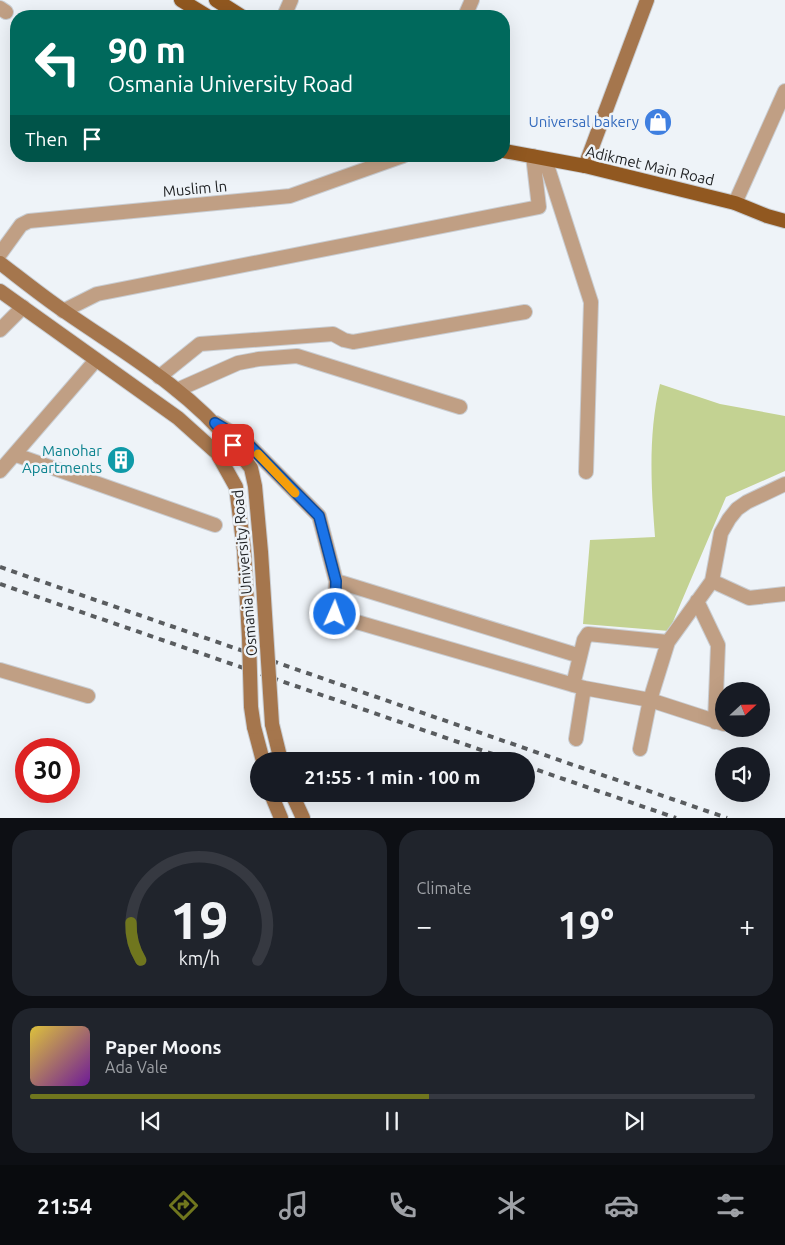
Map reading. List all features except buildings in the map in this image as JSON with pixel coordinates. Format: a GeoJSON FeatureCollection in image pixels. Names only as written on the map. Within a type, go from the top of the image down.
{"type":"FeatureCollection","features":[{"type":"Feature","properties":{"kind":"main road"},"geometry":{"type":"LineString","coordinates":[[181,0],[197,10]]}},
{"type":"Feature","properties":{"kind":"main road"},"geometry":{"type":"LineString","coordinates":[[216,0],[232,10]]}},
{"type":"Feature","properties":{"kind":"main road"},"geometry":{"type":"LineString","coordinates":[[585,166],[647,0]]}},
{"type":"Feature","properties":{"kind":"main road","name":"Adikmet Main Road"},"geometry":{"type":"LineString","coordinates":[[510,152],[585,166],[735,203],[785,221]]}},
{"type":"Feature","properties":{"kind":"main road","name":"Osmania University Road"},"geometry":{"type":"LineString","coordinates":[[0,263],[63,310],[124,350],[177,390],[215,423],[251,468],[255,486],[261,543],[272,724],[279,752]]}},
{"type":"Feature","properties":{"kind":"main road","name":"Osmania University Road"},"geometry":{"type":"LineString","coordinates":[[0,290],[178,418],[217,453],[236,487],[244,550],[251,707],[261,752]]}},
{"type":"Feature","properties":{"kind":"main road"},"geometry":{"type":"LineString","coordinates":[[274,802],[281,818]]}},
{"type":"Feature","properties":{"kind":"main road"},"geometry":{"type":"LineString","coordinates":[[296,802],[303,816]]}},
{"type":"Feature","properties":{"kind":"street"},"geometry":{"type":"LineString","coordinates":[[735,203],[785,91]]}},
{"type":"Feature","properties":{"kind":"street"},"geometry":{"type":"LineString","coordinates":[[63,310],[97,294],[539,207],[539,158]]}},
{"type":"Feature","properties":{"kind":"street"},"geometry":{"type":"LineString","coordinates":[[539,158],[591,302],[586,472]]}},
{"type":"Feature","properties":{"kind":"street","name":"Muslim ln"},"geometry":{"type":"LineString","coordinates":[[0,254],[21,225],[29,221],[290,196],[386,162]]}},
{"type":"Feature","properties":{"kind":"street"},"geometry":{"type":"LineString","coordinates":[[0,330],[23,307]]}},
{"type":"Feature","properties":{"kind":"street"},"geometry":{"type":"LineString","coordinates":[[160,377],[200,344],[333,334],[353,342],[525,312]]}},
{"type":"Feature","properties":{"kind":"street"},"geometry":{"type":"LineString","coordinates":[[177,390],[238,363],[297,356],[460,407]]}},
{"type":"Feature","properties":{"kind":"street"},"geometry":{"type":"LineString","coordinates":[[0,471],[16,455],[96,360]]}},
{"type":"Feature","properties":{"kind":"street"},"geometry":{"type":"LineString","coordinates":[[215,423],[244,440],[319,516],[336,581],[334,613],[336,616],[579,686],[650,700],[715,721]]}},
{"type":"Feature","properties":{"kind":"street"},"geometry":{"type":"LineString","coordinates":[[16,455],[215,525]]}},
{"type":"Feature","properties":{"kind":"street"},"geometry":{"type":"LineString","coordinates":[[640,750],[650,700],[668,642],[712,581],[720,533],[737,509],[747,502],[785,484]]}},
{"type":"Feature","properties":{"kind":"street"},"geometry":{"type":"LineString","coordinates":[[336,581],[580,656]]}},
{"type":"Feature","properties":{"kind":"street"},"geometry":{"type":"LineString","coordinates":[[712,581],[749,598],[785,594]]}},
{"type":"Feature","properties":{"kind":"street"},"geometry":{"type":"LineString","coordinates":[[697,601],[718,645],[719,682]]}},
{"type":"Feature","properties":{"kind":"street"},"geometry":{"type":"LineString","coordinates":[[576,738],[580,656],[586,636],[590,634],[668,642]]}},
{"type":"Feature","properties":{"kind":"street"},"geometry":{"type":"LineString","coordinates":[[0,670],[88,696]]}},
{"type":"Feature","properties":{"kind":"green space"},"geometry":{"type":"Polygon","coordinates":[[[660,384],[720,404],[785,416],[785,471],[726,497],[669,631],[583,624],[590,540],[655,537],[651,460],[656,403],[660,384]]]}},
{"type":"Feature","properties":{"kind":"railway"},"geometry":{"type":"LineString","coordinates":[[0,567],[727,818]]}},
{"type":"Feature","properties":{"kind":"railway"},"geometry":{"type":"LineString","coordinates":[[0,584],[487,752]]}},
{"type":"Feature","properties":{"kind":"railway"},"geometry":{"type":"LineString","coordinates":[[535,769],[676,818]]}},
{"type":"Feature","properties":{"kind":"slow traffic"},"geometry":{"type":"LineString","coordinates":[[258,454],[295,493]]}},
{"type":"Feature","properties":{"kind":"place","name":"Universal bakery"},"geometry":{"type":"Point","coordinates":[658,122]}},
{"type":"Feature","properties":{"kind":"place","name":"Manohar Apartments"},"geometry":{"type":"Point","coordinates":[121,460]}},
{"type":"Feature","properties":{"kind":"route"},"geometry":{"type":"LineString","coordinates":[[233,445],[215,423],[244,440],[290,489],[319,516],[336,581],[335,614]]}}]}
